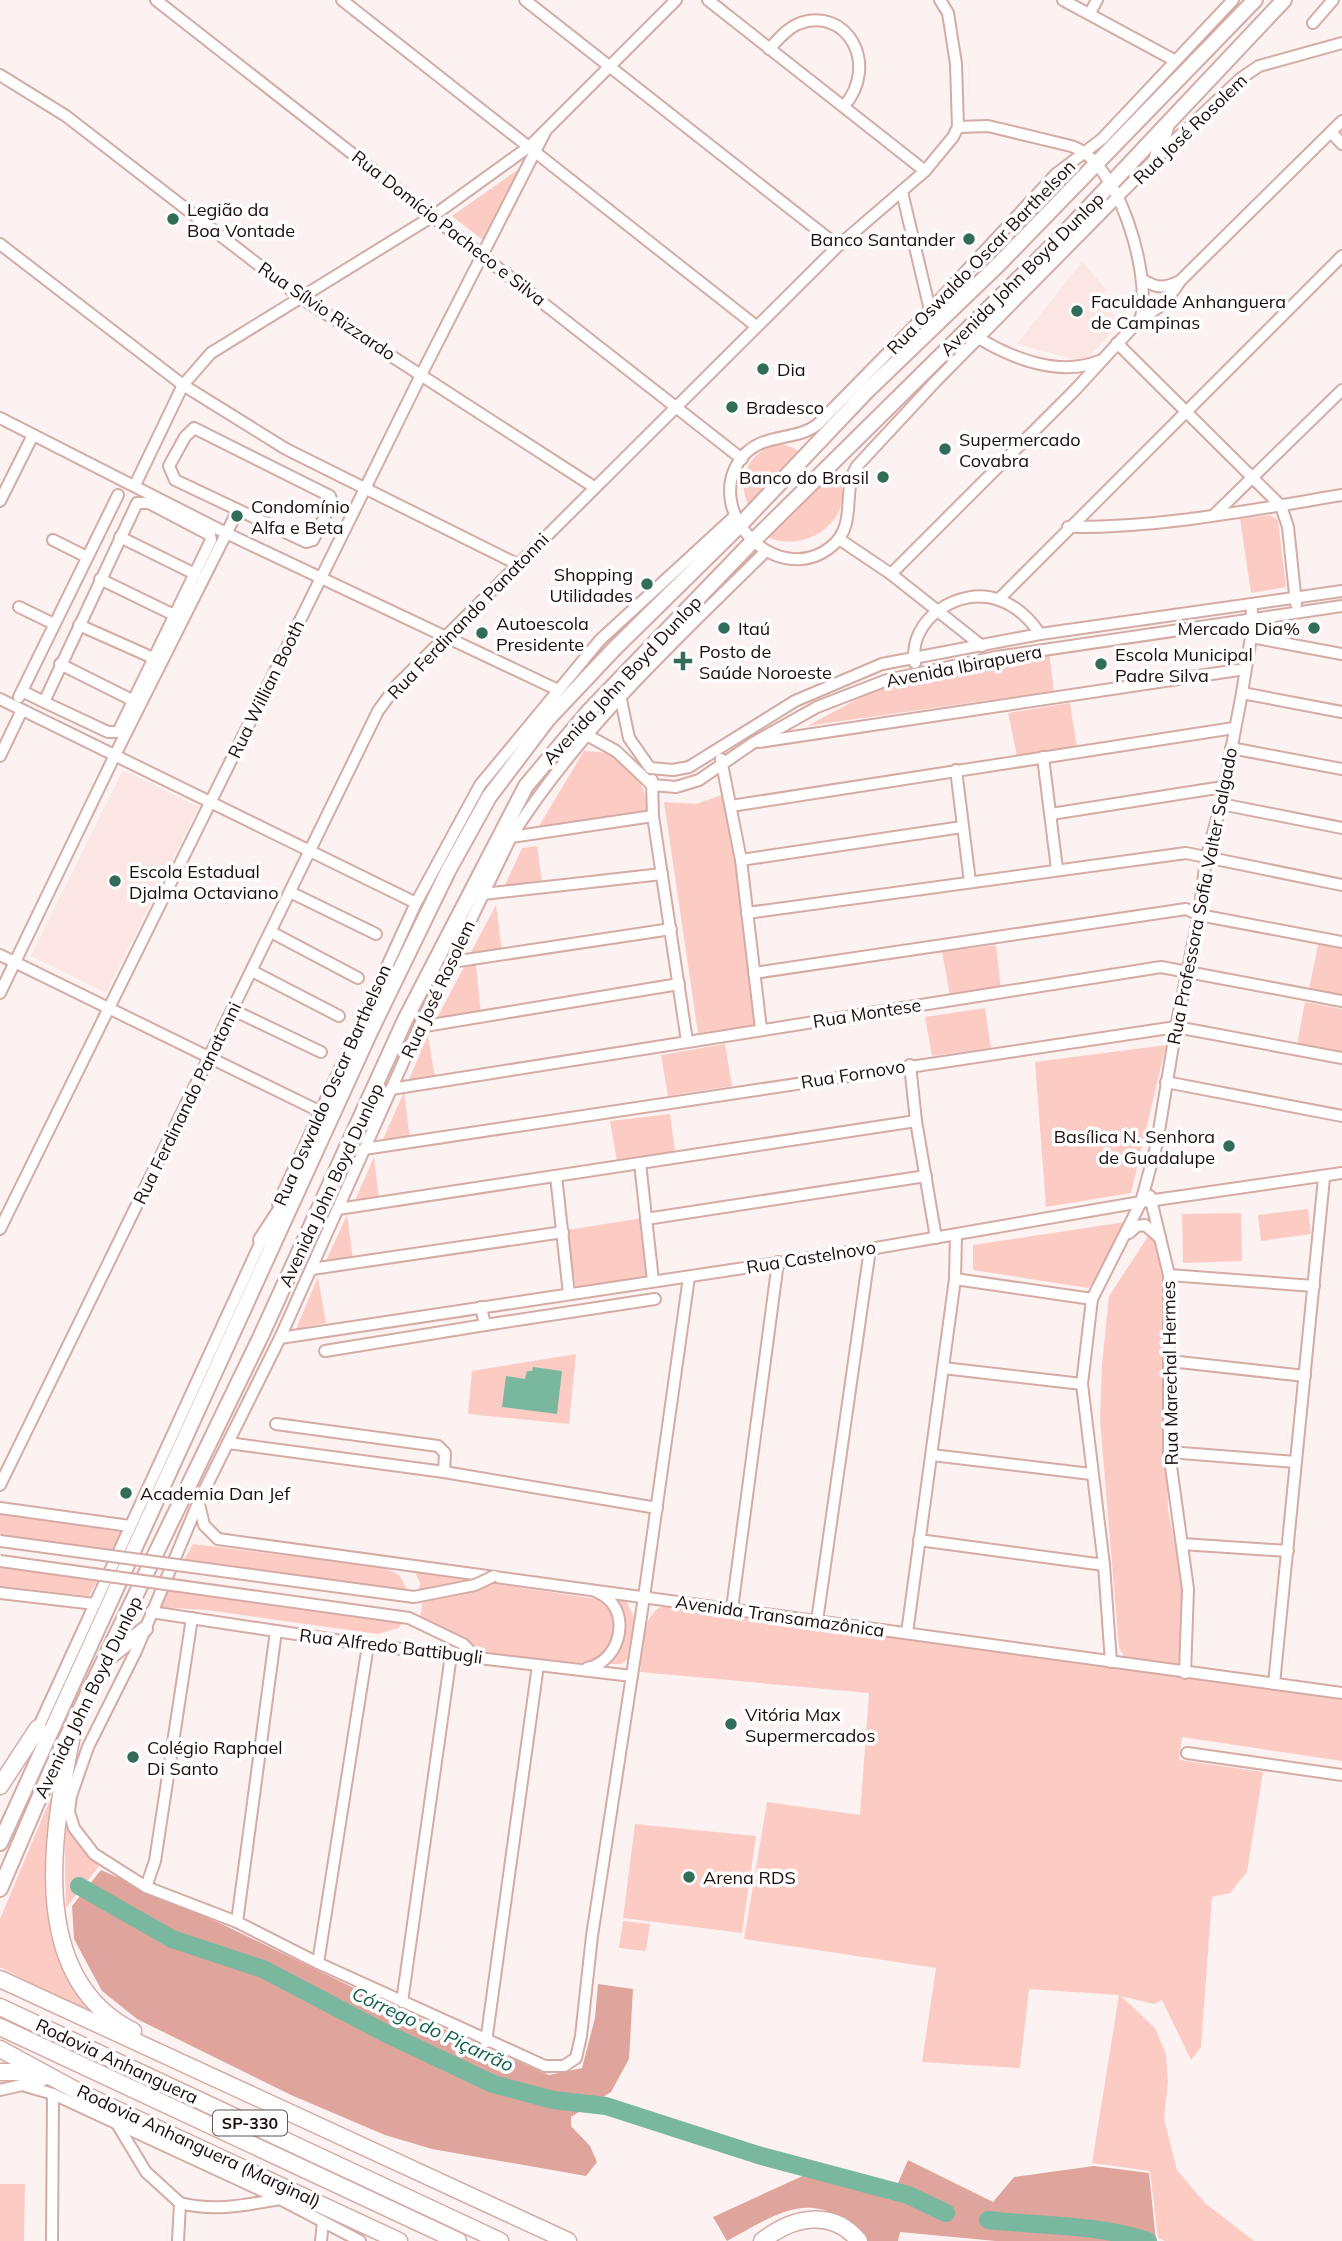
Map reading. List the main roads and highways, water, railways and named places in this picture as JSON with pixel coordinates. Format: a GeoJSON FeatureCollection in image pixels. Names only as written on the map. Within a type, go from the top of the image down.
{"type":"FeatureCollection","features":[{"type":"Feature","properties":{"kind":"highway"},"geometry":{"type":"LineString","coordinates":[[75,1720],[60,1801],[56,1851],[56,1914],[66,1956],[81,1985],[104,2012],[221,2079]]}},
{"type":"Feature","properties":{"kind":"highway"},"geometry":{"type":"LineString","coordinates":[[0,1786],[38,1728]]}},
{"type":"Feature","properties":{"kind":"highway"},"geometry":{"type":"LineString","coordinates":[[1,1980],[568,2241]]}},
{"type":"Feature","properties":{"kind":"highway","name":"Rodovia Anhanguera"},"geometry":{"type":"LineString","coordinates":[[0,2007],[500,2241]]}},
{"type":"Feature","properties":{"kind":"highway","name":"Rodovia Anhanguera"},"geometry":{"type":"LineString","coordinates":[[2,2028],[458,2241]]}},
{"type":"Feature","properties":{"kind":"highway","name":"Rodovia Anhanguera (Marginal)"},"geometry":{"type":"LineString","coordinates":[[0,2049],[79,2092],[399,2241]]}},
{"type":"Feature","properties":{"kind":"highway"},"geometry":{"type":"LineString","coordinates":[[0,2072],[29,2074],[79,2092]]}},
{"type":"Feature","properties":{"kind":"highway"},"geometry":{"type":"LineString","coordinates":[[762,2241],[775,2231],[812,2219],[827,2220],[844,2227],[859,2241]]}},
{"type":"Feature","properties":{"kind":"highway"},"geometry":{"type":"LineString","coordinates":[[379,2230],[408,2241]]}},
{"type":"Feature","properties":{"kind":"main road","name":"Avenida John Boyd Dunlop"},"geometry":{"type":"LineString","coordinates":[[0,1843],[14,1807],[318,1152],[388,995],[448,871],[489,797],[548,719],[737,520],[999,264],[1255,0]]}},
{"type":"Feature","properties":{"kind":"main road","name":"Avenida John Boyd Dunlop"},"geometry":{"type":"LineString","coordinates":[[0,1889],[75,1720],[260,1338],[405,1020],[526,786],[589,711],[753,541],[1115,191],[1167,122],[1284,0]]}},
{"type":"Feature","properties":{"kind":"main road"},"geometry":{"type":"LineString","coordinates":[[1157,157],[1167,122]]}},
{"type":"Feature","properties":{"kind":"main road"},"geometry":{"type":"LineString","coordinates":[[261,1240],[318,1152]]}},
{"type":"Feature","properties":{"kind":"main road"},"geometry":{"type":"LineString","coordinates":[[101,1665],[145,1629]]}},
{"type":"Feature","properties":{"kind":"main road"},"geometry":{"type":"LineString","coordinates":[[14,1807],[38,1728]]}},
{"type":"Feature","properties":{"kind":"waterway","name":"Córrego do Piçarrão"},"geometry":{"type":"LineString","coordinates":[[79,1886],[172,1939],[263,1969],[385,2033],[493,2084],[553,2100],[606,2106],[758,2155],[908,2195],[946,2213]]}},
{"type":"Feature","properties":{"kind":"waterway","name":"Córrego do Piçarrão"},"geometry":{"type":"LineString","coordinates":[[988,2220],[1089,2228],[1148,2241]]}},
{"type":"Feature","properties":{"kind":"place","name":"Legião da Boa Vontade"},"geometry":{"type":"Point","coordinates":[173,219]}},
{"type":"Feature","properties":{"kind":"place","name":"Banco Santander"},"geometry":{"type":"Point","coordinates":[969,239]}},
{"type":"Feature","properties":{"kind":"place","name":"Faculdade Anhanguera de Campinas"},"geometry":{"type":"Point","coordinates":[1077,311]}},
{"type":"Feature","properties":{"kind":"place","name":"Dia"},"geometry":{"type":"Point","coordinates":[763,369]}},
{"type":"Feature","properties":{"kind":"place","name":"Bradesco"},"geometry":{"type":"Point","coordinates":[732,407]}},
{"type":"Feature","properties":{"kind":"place","name":"Supermercado Covabra"},"geometry":{"type":"Point","coordinates":[945,449]}},
{"type":"Feature","properties":{"kind":"place","name":"Banco do Brasil"},"geometry":{"type":"Point","coordinates":[883,477]}},
{"type":"Feature","properties":{"kind":"place","name":"Condomínio Alfa e Beta"},"geometry":{"type":"Point","coordinates":[237,516]}},
{"type":"Feature","properties":{"kind":"place","name":"Shopping Utilidades"},"geometry":{"type":"Point","coordinates":[647,584]}},
{"type":"Feature","properties":{"kind":"place","name":"Itaú"},"geometry":{"type":"Point","coordinates":[724,628]}},
{"type":"Feature","properties":{"kind":"place","name":"Mercado Dia%"},"geometry":{"type":"Point","coordinates":[1314,628]}},
{"type":"Feature","properties":{"kind":"place","name":"Autoescola Presidente"},"geometry":{"type":"Point","coordinates":[482,633]}},
{"type":"Feature","properties":{"kind":"place","name":"Posto de Saúde Noroeste"},"geometry":{"type":"Point","coordinates":[683,661]}},
{"type":"Feature","properties":{"kind":"place","name":"Escola Municipal Padre Silva"},"geometry":{"type":"Point","coordinates":[1101,664]}},
{"type":"Feature","properties":{"kind":"place","name":"Escola Estadual Djalma Octaviano"},"geometry":{"type":"Point","coordinates":[115,881]}},
{"type":"Feature","properties":{"kind":"place","name":"Basílica N. Senhora de Guadalupe"},"geometry":{"type":"Point","coordinates":[1229,1146]}},
{"type":"Feature","properties":{"kind":"place","name":"Academia Dan Jef"},"geometry":{"type":"Point","coordinates":[126,1493]}},
{"type":"Feature","properties":{"kind":"place","name":"Vitória Max Supermercados"},"geometry":{"type":"Point","coordinates":[731,1724]}},
{"type":"Feature","properties":{"kind":"place","name":"Colégio Raphael Di Santo"},"geometry":{"type":"Point","coordinates":[133,1757]}},
{"type":"Feature","properties":{"kind":"place","name":"Arena RDS"},"geometry":{"type":"Point","coordinates":[689,1877]}}]}
